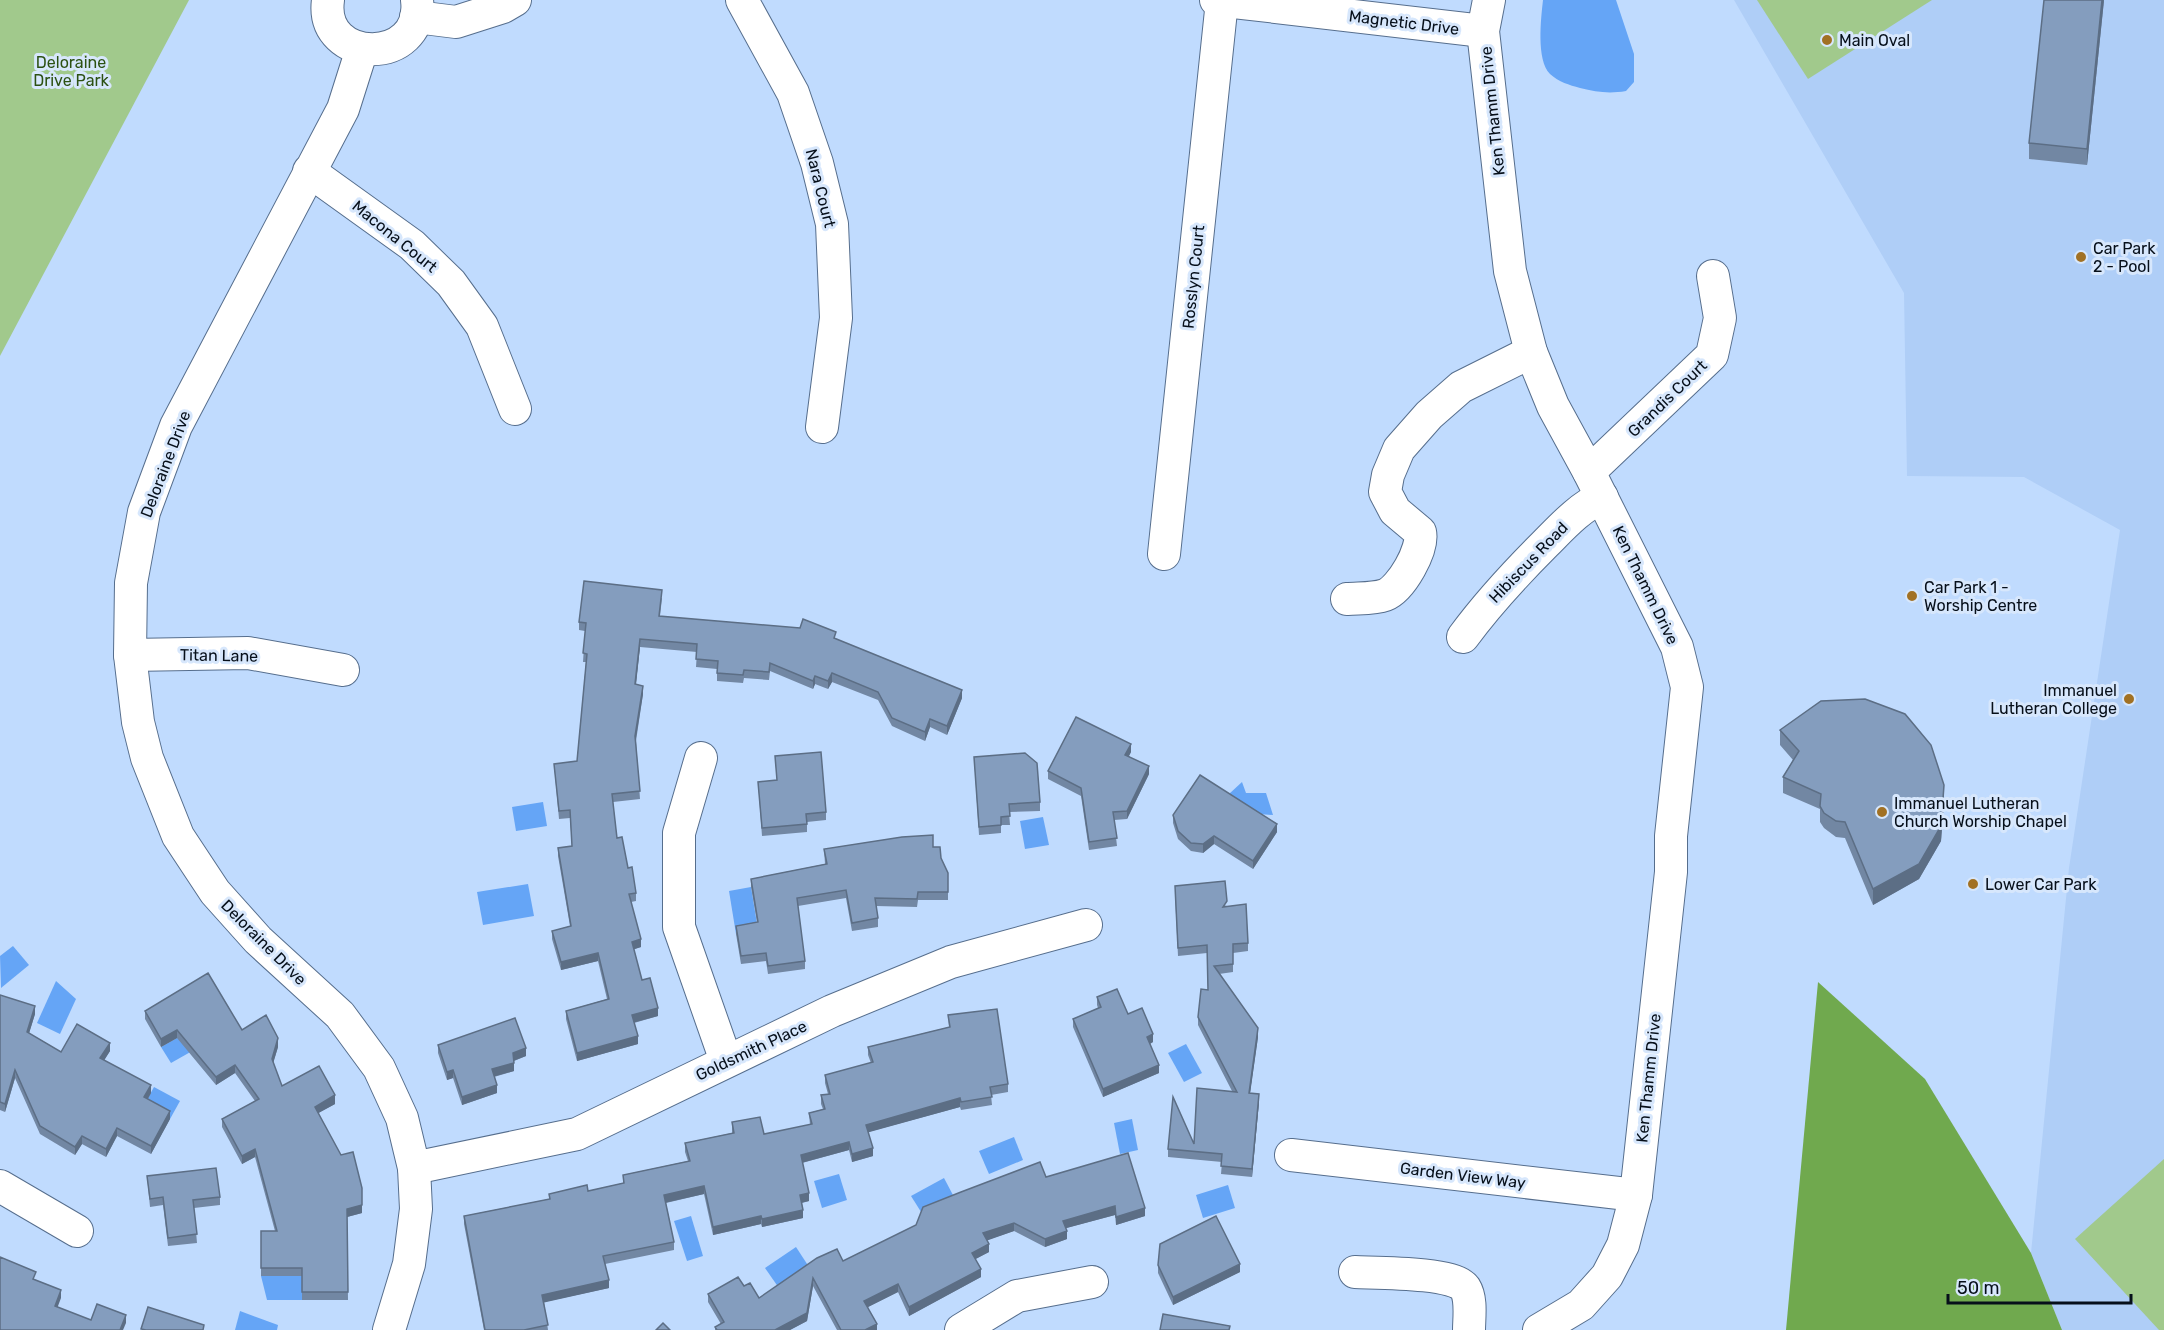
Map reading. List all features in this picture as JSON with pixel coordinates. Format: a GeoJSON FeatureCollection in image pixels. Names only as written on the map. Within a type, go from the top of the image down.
{"type":"FeatureCollection","features":[{"type":"Feature","properties":{"kind":"street"},"geometry":{"type":"LineString","coordinates":[[328,0],[330,21],[337,34],[348,44],[362,49],[376,50],[389,47],[406,35],[416,9],[456,22],[503,7],[515,0]]}},
{"type":"Feature","properties":{"kind":"street","name":"Nara Court"},"geometry":{"type":"LineString","coordinates":[[742,0],[793,93],[817,163],[832,224],[836,318],[822,427]]}},
{"type":"Feature","properties":{"kind":"street","name":"Magnetic Drive"},"geometry":{"type":"LineString","coordinates":[[1219,0],[1484,31]]}},
{"type":"Feature","properties":{"kind":"street","name":"Rosslyn Court"},"geometry":{"type":"LineString","coordinates":[[1164,554],[1219,0]]}},
{"type":"Feature","properties":{"kind":"street","name":"Ken Thamm Drive"},"geometry":{"type":"LineString","coordinates":[[1489,0],[1484,31],[1510,271],[1531,352],[1553,406],[1677,647],[1687,687],[1671,836],[1671,872],[1636,1195],[1623,1245],[1607,1276],[1581,1305],[1539,1330]]}},
{"type":"Feature","properties":{"kind":"street","name":"Deloraine Drive"},"geometry":{"type":"LineString","coordinates":[[362,49],[343,109],[176,426],[144,512],[131,583],[130,655],[138,722],[147,758],[178,836],[215,892],[258,940],[340,1015],[379,1068],[402,1118],[414,1168],[416,1209],[409,1264],[389,1330]]}},
{"type":"Feature","properties":{"kind":"street","name":"Macona Court"},"geometry":{"type":"LineString","coordinates":[[309,171],[412,245],[451,283],[482,326],[515,409]]}},
{"type":"Feature","properties":{"kind":"street","name":"Grandis Court"},"geometry":{"type":"LineString","coordinates":[[1595,484],[1712,355],[1720,318],[1713,276]]}},
{"type":"Feature","properties":{"kind":"street"},"geometry":{"type":"LineString","coordinates":[[1347,599],[1383,596],[1391,592],[1411,566],[1420,547],[1420,532],[1395,511],[1385,492],[1388,475],[1399,449],[1429,414],[1461,387],[1531,352]]}},
{"type":"Feature","properties":{"kind":"street","name":"Hibiscus Road"},"geometry":{"type":"LineString","coordinates":[[1463,637],[1484,608],[1518,571],[1574,514],[1588,503],[1595,484]]}},
{"type":"Feature","properties":{"kind":"street","name":"Titan Lane"},"geometry":{"type":"LineString","coordinates":[[130,655],[248,653],[343,670]]}},
{"type":"Feature","properties":{"kind":"street"},"geometry":{"type":"LineString","coordinates":[[701,759],[680,833],[679,927],[726,1061]]}},
{"type":"Feature","properties":{"kind":"street","name":"Goldsmith Place"},"geometry":{"type":"LineString","coordinates":[[414,1168],[577,1134],[832,1011],[951,962],[1086,924]]}},
{"type":"Feature","properties":{"kind":"street","name":"Garden View Way"},"geometry":{"type":"LineString","coordinates":[[1291,1155],[1636,1195]]}},
{"type":"Feature","properties":{"kind":"street"},"geometry":{"type":"LineString","coordinates":[[0,1186],[77,1231]]}},
{"type":"Feature","properties":{"kind":"street"},"geometry":{"type":"LineString","coordinates":[[1355,1272],[1433,1276],[1462,1285],[1467,1292],[1469,1330]]}},
{"type":"Feature","properties":{"kind":"street"},"geometry":{"type":"LineString","coordinates":[[961,1330],[1017,1296],[1092,1282]]}},
{"type":"Feature","properties":{"kind":"shaded area","name":"Immanuel Lutheran College"},"geometry":{"type":"Polygon","coordinates":[[[1734,0],[2164,0],[2164,1330],[2062,1330],[2031,1253],[2069,868],[2120,530],[2024,477],[1907,476],[1904,293],[1734,0]]]}},
{"type":"Feature","properties":{"kind":"green space","name":"Deloraine Drive Park"},"geometry":{"type":"Polygon","coordinates":[[[0,0],[189,0],[0,356],[0,0]]]}},
{"type":"Feature","properties":{"kind":"green space","name":"Main Oval"},"geometry":{"type":"Polygon","coordinates":[[[1757,0],[1932,0],[1808,79],[1757,0]]]}},
{"type":"Feature","properties":{"kind":"green space"},"geometry":{"type":"Polygon","coordinates":[[[1818,982],[1925,1079],[2031,1253],[2062,1330],[1786,1330],[1818,982]]]}},
{"type":"Feature","properties":{"kind":"green space"},"geometry":{"type":"Polygon","coordinates":[[[2164,1159],[2164,1330],[2159,1330],[2075,1239],[2164,1159]]]}},
{"type":"Feature","properties":{"kind":"water"},"geometry":{"type":"Polygon","coordinates":[[[1543,0],[1616,0],[1634,54],[1634,82],[1626,91],[1597,91],[1572,86],[1550,74],[1541,49],[1543,0]]]}},
{"type":"Feature","properties":{"kind":"water"},"geometry":{"type":"Polygon","coordinates":[[[1242,782],[1246,793],[1266,793],[1273,815],[1258,814],[1229,794],[1242,782]]]}},
{"type":"Feature","properties":{"kind":"water"},"geometry":{"type":"Polygon","coordinates":[[[543,802],[547,826],[516,831],[512,807],[543,802]]]}},
{"type":"Feature","properties":{"kind":"water"},"geometry":{"type":"Polygon","coordinates":[[[1043,817],[1049,845],[1025,849],[1020,821],[1043,817]]]}},
{"type":"Feature","properties":{"kind":"water"},"geometry":{"type":"Polygon","coordinates":[[[528,884],[534,916],[483,925],[477,892],[528,884]]]}},
{"type":"Feature","properties":{"kind":"water"},"geometry":{"type":"Polygon","coordinates":[[[751,887],[758,930],[736,934],[729,891],[751,887]]]}},
{"type":"Feature","properties":{"kind":"water"},"geometry":{"type":"Polygon","coordinates":[[[13,946],[29,965],[1,988],[0,956],[13,946]]]}},
{"type":"Feature","properties":{"kind":"water"},"geometry":{"type":"Polygon","coordinates":[[[56,981],[76,999],[60,1034],[37,1023],[56,981]]]}},
{"type":"Feature","properties":{"kind":"water"},"geometry":{"type":"Polygon","coordinates":[[[191,1030],[201,1046],[171,1063],[161,1047],[191,1030]]]}},
{"type":"Feature","properties":{"kind":"water"},"geometry":{"type":"Polygon","coordinates":[[[1186,1044],[1202,1073],[1184,1082],[1168,1053],[1186,1044]]]}},
{"type":"Feature","properties":{"kind":"water"},"geometry":{"type":"Polygon","coordinates":[[[154,1087],[180,1101],[170,1119],[144,1105],[154,1087]]]}},
{"type":"Feature","properties":{"kind":"water"},"geometry":{"type":"Polygon","coordinates":[[[1132,1119],[1138,1150],[1120,1154],[1114,1123],[1132,1119]]]}},
{"type":"Feature","properties":{"kind":"water"},"geometry":{"type":"Polygon","coordinates":[[[1014,1137],[1023,1160],[989,1174],[979,1151],[1014,1137]]]}},
{"type":"Feature","properties":{"kind":"water"},"geometry":{"type":"Polygon","coordinates":[[[839,1174],[847,1200],[822,1208],[814,1181],[839,1174]]]}},
{"type":"Feature","properties":{"kind":"water"},"geometry":{"type":"Polygon","coordinates":[[[944,1178],[954,1197],[923,1215],[911,1196],[944,1178]]]}},
{"type":"Feature","properties":{"kind":"water"},"geometry":{"type":"Polygon","coordinates":[[[1228,1185],[1235,1208],[1203,1218],[1196,1195],[1228,1185]]]}},
{"type":"Feature","properties":{"kind":"water"},"geometry":{"type":"Polygon","coordinates":[[[691,1216],[703,1256],[687,1261],[674,1221],[691,1216]]]}},
{"type":"Feature","properties":{"kind":"water"},"geometry":{"type":"Polygon","coordinates":[[[796,1247],[811,1270],[781,1291],[765,1268],[796,1247]]]}},
{"type":"Feature","properties":{"kind":"water"},"geometry":{"type":"Polygon","coordinates":[[[261,1276],[302,1276],[302,1300],[267,1300],[261,1276]]]}},
{"type":"Feature","properties":{"kind":"water"},"geometry":{"type":"Polygon","coordinates":[[[240,1311],[278,1325],[277,1330],[235,1330],[240,1311]]]}},
{"type":"Feature","properties":{"kind":"building"},"geometry":{"type":"Polygon","coordinates":[[[2044,0],[2102,0],[2087,149],[2029,143],[2044,0]]]}},
{"type":"Feature","properties":{"kind":"building"},"geometry":{"type":"Polygon","coordinates":[[[584,581],[662,590],[659,616],[800,628],[803,619],[836,632],[834,638],[962,690],[947,726],[930,719],[925,732],[892,718],[878,692],[832,673],[828,681],[815,676],[813,681],[770,663],[769,672],[744,670],[743,675],[717,673],[718,661],[696,659],[697,644],[640,639],[635,684],[643,686],[635,736],[640,791],[612,794],[617,838],[622,837],[628,868],[632,867],[636,893],[629,894],[641,939],[632,942],[642,980],[650,978],[658,1008],[632,1015],[638,1036],[577,1053],[566,1011],[609,999],[598,953],[561,962],[552,931],[571,926],[558,848],[572,846],[570,810],[559,811],[554,764],[577,761],[587,654],[583,653],[586,623],[579,622],[584,581]]]}},
{"type":"Feature","properties":{"kind":"building","name":"Immanuel Lutheran Church Worship Chapel"},"geometry":{"type":"Polygon","coordinates":[[[1865,699],[1905,714],[1931,745],[1944,785],[1941,826],[1919,864],[1873,889],[1845,822],[1836,821],[1824,813],[1820,806],[1821,794],[1783,777],[1799,751],[1780,730],[1821,701],[1865,699]]]}},
{"type":"Feature","properties":{"kind":"building"},"geometry":{"type":"Polygon","coordinates":[[[1076,717],[1131,744],[1125,755],[1149,766],[1127,811],[1113,812],[1117,838],[1089,842],[1081,788],[1048,771],[1076,717]]]}},
{"type":"Feature","properties":{"kind":"building"},"geometry":{"type":"Polygon","coordinates":[[[821,752],[826,812],[806,814],[807,824],[762,828],[758,782],[777,780],[775,756],[821,752]]]}},
{"type":"Feature","properties":{"kind":"building"},"geometry":{"type":"Polygon","coordinates":[[[1025,753],[1037,763],[1040,802],[1009,804],[1010,816],[1001,817],[1001,825],[979,827],[974,757],[1025,753]]]}},
{"type":"Feature","properties":{"kind":"building"},"geometry":{"type":"Polygon","coordinates":[[[1200,775],[1277,824],[1253,861],[1214,836],[1203,844],[1191,843],[1178,831],[1173,815],[1200,775]]]}},
{"type":"Feature","properties":{"kind":"building"},"geometry":{"type":"Polygon","coordinates":[[[933,835],[933,847],[940,847],[941,858],[948,873],[948,892],[918,892],[917,899],[875,898],[878,918],[852,923],[846,890],[797,898],[805,961],[768,966],[766,953],[741,956],[736,926],[758,922],[751,879],[827,864],[824,849],[902,837],[933,835]]]}},
{"type":"Feature","properties":{"kind":"building"},"geometry":{"type":"Polygon","coordinates":[[[1225,881],[1227,901],[1223,907],[1246,904],[1248,943],[1233,944],[1233,964],[1214,966],[1258,1028],[1249,1093],[1259,1094],[1252,1169],[1221,1166],[1222,1154],[1168,1149],[1173,1097],[1194,1144],[1197,1088],[1237,1092],[1198,1017],[1201,989],[1208,990],[1207,945],[1178,948],[1175,886],[1225,881]]]}},
{"type":"Feature","properties":{"kind":"building"},"geometry":{"type":"Polygon","coordinates":[[[208,973],[242,1030],[266,1015],[278,1038],[272,1059],[282,1086],[319,1066],[335,1095],[315,1107],[341,1155],[353,1152],[362,1188],[362,1205],[347,1209],[348,1292],[302,1292],[302,1268],[261,1268],[261,1231],[277,1231],[255,1149],[242,1156],[222,1119],[259,1099],[235,1065],[216,1077],[177,1030],[161,1039],[145,1011],[208,973]]]}},
{"type":"Feature","properties":{"kind":"building"},"geometry":{"type":"Polygon","coordinates":[[[1117,989],[1128,1014],[1142,1008],[1153,1034],[1147,1037],[1159,1065],[1103,1089],[1073,1019],[1101,1007],[1097,997],[1117,989]]]}},
{"type":"Feature","properties":{"kind":"building"},"geometry":{"type":"Polygon","coordinates":[[[0,995],[35,1006],[27,1032],[61,1052],[77,1024],[110,1043],[100,1058],[151,1085],[144,1097],[170,1111],[151,1146],[117,1128],[106,1149],[82,1136],[75,1147],[40,1126],[15,1070],[5,1104],[0,1102],[0,995]]]}},
{"type":"Feature","properties":{"kind":"building"},"geometry":{"type":"Polygon","coordinates":[[[997,1009],[1008,1084],[990,1087],[992,1097],[961,1102],[960,1098],[866,1125],[873,1148],[852,1154],[849,1142],[801,1155],[809,1193],[800,1195],[803,1210],[762,1219],[761,1216],[713,1227],[704,1186],[664,1195],[674,1242],[603,1256],[609,1280],[542,1295],[548,1325],[524,1330],[485,1330],[464,1216],[550,1199],[549,1194],[587,1185],[588,1191],[624,1183],[623,1175],[690,1161],[685,1143],[734,1133],[732,1122],[760,1117],[764,1134],[812,1124],[809,1113],[825,1109],[821,1095],[830,1094],[825,1075],[873,1062],[868,1047],[950,1027],[948,1015],[997,1009]]]}},
{"type":"Feature","properties":{"kind":"building"},"geometry":{"type":"Polygon","coordinates":[[[515,1018],[526,1048],[513,1053],[514,1063],[492,1069],[497,1085],[462,1097],[453,1070],[447,1072],[438,1045],[515,1018]]]}},
{"type":"Feature","properties":{"kind":"building"},"geometry":{"type":"Polygon","coordinates":[[[1128,1153],[1145,1208],[1116,1217],[1115,1206],[1063,1221],[1067,1231],[1045,1239],[1014,1223],[983,1233],[989,1244],[972,1253],[981,1269],[909,1307],[898,1284],[864,1301],[877,1324],[865,1330],[841,1330],[813,1278],[807,1313],[775,1330],[717,1330],[715,1327],[724,1322],[708,1294],[738,1277],[744,1286],[750,1283],[759,1298],[817,1258],[837,1249],[843,1261],[916,1225],[923,1207],[961,1192],[1040,1162],[1046,1177],[1128,1153]]]}},
{"type":"Feature","properties":{"kind":"building"},"geometry":{"type":"Polygon","coordinates":[[[216,1168],[220,1197],[193,1200],[197,1234],[168,1238],[163,1197],[150,1199],[147,1176],[216,1168]]]}},
{"type":"Feature","properties":{"kind":"building"},"geometry":{"type":"Polygon","coordinates":[[[1216,1216],[1240,1264],[1173,1297],[1158,1265],[1160,1244],[1216,1216]]]}},
{"type":"Feature","properties":{"kind":"building"},"geometry":{"type":"Polygon","coordinates":[[[0,1257],[36,1272],[33,1279],[61,1290],[55,1306],[91,1320],[97,1304],[126,1315],[120,1330],[0,1330],[0,1257]]]}},
{"type":"Feature","properties":{"kind":"building"},"geometry":{"type":"Polygon","coordinates":[[[148,1307],[204,1325],[203,1330],[141,1329],[148,1307]]]}},
{"type":"Feature","properties":{"kind":"building"},"geometry":{"type":"Polygon","coordinates":[[[1163,1314],[1230,1326],[1229,1330],[1160,1330],[1163,1314]]]}},
{"type":"Feature","properties":{"kind":"building"},"geometry":{"type":"Polygon","coordinates":[[[663,1323],[670,1330],[656,1330],[663,1323]]]}},
{"type":"Feature","properties":{"kind":"place","name":"Main Oval"},"geometry":{"type":"Point","coordinates":[1827,40]}},
{"type":"Feature","properties":{"kind":"place","name":"Car Park 2 - Pool"},"geometry":{"type":"Point","coordinates":[2081,257]}},
{"type":"Feature","properties":{"kind":"place","name":"Car Park 1 - Worship Centre"},"geometry":{"type":"Point","coordinates":[1912,596]}},
{"type":"Feature","properties":{"kind":"place","name":"Immanuel Lutheran College"},"geometry":{"type":"Point","coordinates":[2129,699]}},
{"type":"Feature","properties":{"kind":"place","name":"Immanuel Lutheran Church Worship Chapel"},"geometry":{"type":"Point","coordinates":[1882,812]}},
{"type":"Feature","properties":{"kind":"place","name":"Lower Car Park"},"geometry":{"type":"Point","coordinates":[1973,884]}}]}
